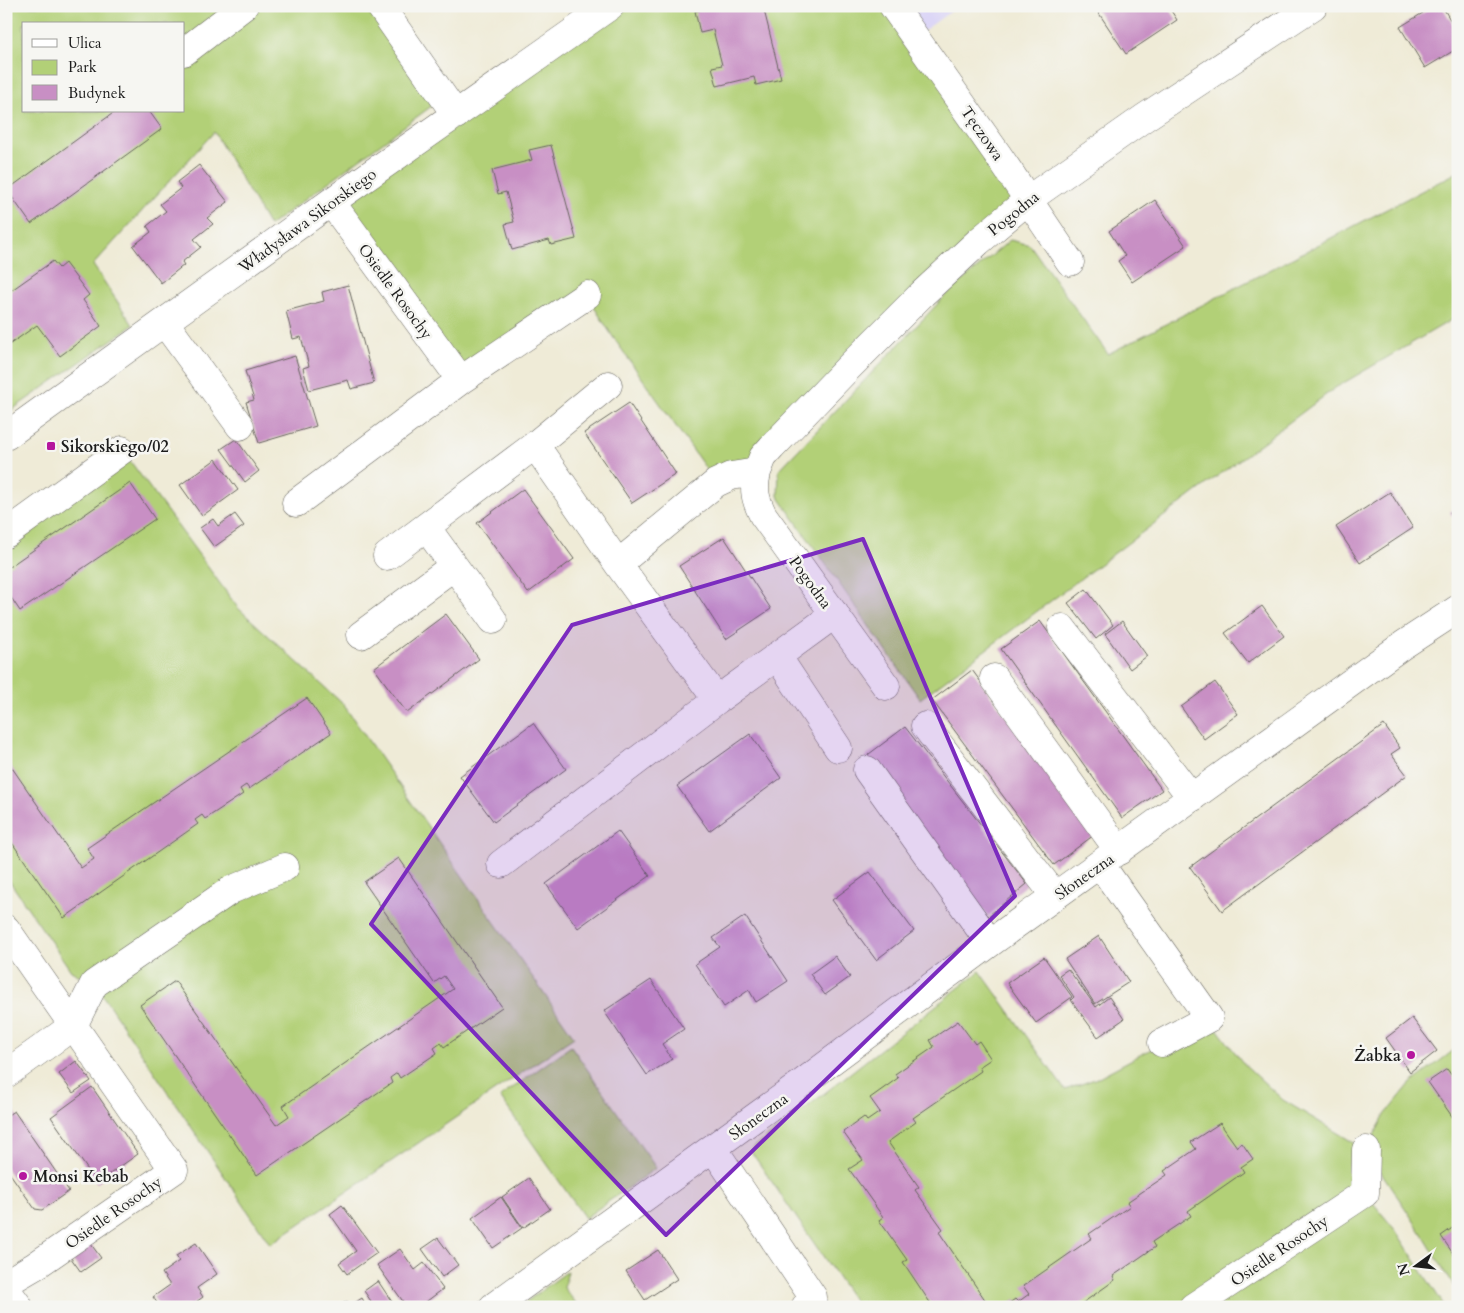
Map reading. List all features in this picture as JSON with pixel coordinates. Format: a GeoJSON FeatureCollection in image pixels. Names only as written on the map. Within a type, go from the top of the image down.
{"type":"FeatureCollection","features":[{"type":"Feature","properties":{"kind":"street"},"geometry":{"type":"LineString","coordinates":[[185,51],[244,6]]}},
{"type":"Feature","properties":{"kind":"street"},"geometry":{"type":"LineString","coordinates":[[380,6],[456,115]]}},
{"type":"Feature","properties":{"kind":"street","name":"Władysława Sikorskiego"},"geometry":{"type":"LineString","coordinates":[[6,436],[331,202],[610,6]]}},
{"type":"Feature","properties":{"kind":"street","name":"Tęczowa"},"geometry":{"type":"LineString","coordinates":[[893,6],[1029,199],[1070,262]]}},
{"type":"Feature","properties":{"kind":"street","name":"Pogodna"},"geometry":{"type":"LineString","coordinates":[[886,686],[763,515],[756,500],[754,485],[763,457],[847,369],[978,242],[1029,199],[1144,118],[1313,6]]}},
{"type":"Feature","properties":{"kind":"street","name":"Osiedle Rosochy"},"geometry":{"type":"LineString","coordinates":[[331,202],[461,380]]}},
{"type":"Feature","properties":{"kind":"street"},"geometry":{"type":"LineString","coordinates":[[296,504],[461,380],[587,295]]}},
{"type":"Feature","properties":{"kind":"street"},"geometry":{"type":"LineString","coordinates":[[165,323],[240,426]]}},
{"type":"Feature","properties":{"kind":"street"},"geometry":{"type":"LineString","coordinates":[[387,556],[535,445],[608,386]]}},
{"type":"Feature","properties":{"kind":"street"},"geometry":{"type":"LineString","coordinates":[[535,445],[618,564],[717,700]]}},
{"type":"Feature","properties":{"kind":"street"},"geometry":{"type":"LineString","coordinates":[[6,534],[122,450]]}},
{"type":"Feature","properties":{"kind":"street"},"geometry":{"type":"LineString","coordinates":[[618,564],[716,483],[731,476],[757,472]]}},
{"type":"Feature","properties":{"kind":"street"},"geometry":{"type":"LineString","coordinates":[[426,527],[493,620]]}},
{"type":"Feature","properties":{"kind":"street"},"geometry":{"type":"LineString","coordinates":[[361,635],[454,566]]}},
{"type":"Feature","properties":{"kind":"street","name":"Słoneczna"},"geometry":{"type":"LineString","coordinates":[[493,1307],[713,1148],[990,943],[1403,645],[1458,608]]}},
{"type":"Feature","properties":{"kind":"street"},"geometry":{"type":"LineString","coordinates":[[501,864],[717,700],[835,614]]}},
{"type":"Feature","properties":{"kind":"street"},"geometry":{"type":"LineString","coordinates":[[1062,628],[1192,798]]}},
{"type":"Feature","properties":{"kind":"street"},"geometry":{"type":"LineString","coordinates":[[777,656],[838,748]]}},
{"type":"Feature","properties":{"kind":"street"},"geometry":{"type":"LineString","coordinates":[[994,678],[1110,857],[1209,1018],[1162,1043]]}},
{"type":"Feature","properties":{"kind":"street"},"geometry":{"type":"LineString","coordinates":[[925,726],[1055,896]]}},
{"type":"Feature","properties":{"kind":"street"},"geometry":{"type":"LineString","coordinates":[[866,770],[990,943]]}},
{"type":"Feature","properties":{"kind":"street"},"geometry":{"type":"LineString","coordinates":[[6,1074],[73,1026],[94,984],[231,890],[285,867]]}},
{"type":"Feature","properties":{"kind":"street","name":"Osiedle Rosochy"},"geometry":{"type":"LineString","coordinates":[[6,929],[174,1170],[35,1266],[6,1283]]}},
{"type":"Feature","properties":{"kind":"street","name":"Słoneczna"},"geometry":{"type":"LineString","coordinates":[[713,1148],[813,1297],[805,1307]]}},
{"type":"Feature","properties":{"kind":"street","name":"Osiedle Rosochy"},"geometry":{"type":"LineString","coordinates":[[1192,1307],[1365,1193],[1366,1150]]}},
{"type":"Feature","properties":{"kind":"street"},"geometry":{"type":"LineString","coordinates":[[6,1289],[19,1307]]}},
{"type":"Feature","properties":{"kind":"highlighted area"},"geometry":{"type":"Polygon","coordinates":[[[863,539],[1015,896],[666,1235],[371,924],[572,625],[863,539]]]}},
{"type":"Feature","properties":{"kind":"shaded area"},"geometry":{"type":"Polygon","coordinates":[[[893,6],[958,6],[915,37],[893,6]]]}},
{"type":"Feature","properties":{"kind":"green space"},"geometry":{"type":"Polygon","coordinates":[[[6,6],[380,6],[444,97],[269,226],[214,132],[93,265],[133,325],[6,414],[6,6]]]}},
{"type":"Feature","properties":{"kind":"green space"},"geometry":{"type":"Polygon","coordinates":[[[610,6],[893,6],[1029,199],[772,447],[716,483],[613,337],[587,296],[461,380],[331,202],[610,6]]]}},
{"type":"Feature","properties":{"kind":"green space"},"geometry":{"type":"Polygon","coordinates":[[[1458,172],[1458,316],[1335,388],[920,699],[778,496],[779,470],[946,295],[1010,240],[1030,245],[1108,354],[1458,172]]]}},
{"type":"Feature","properties":{"kind":"green space"},"geometry":{"type":"Polygon","coordinates":[[[122,450],[238,608],[343,704],[574,1037],[270,1244],[101,993],[94,984],[71,971],[6,876],[6,534],[122,450]]]}},
{"type":"Feature","properties":{"kind":"green space"},"geometry":{"type":"Polygon","coordinates":[[[980,971],[1065,1090],[1095,1079],[1209,1018],[1243,1063],[1283,1100],[1366,1150],[1385,1115],[1410,1084],[1458,1047],[1458,1293],[1421,1232],[1367,1151],[1365,1193],[1396,1231],[1445,1307],[858,1307],[750,1150],[980,971]]]}},
{"type":"Feature","properties":{"kind":"green space"},"geometry":{"type":"Polygon","coordinates":[[[571,1046],[656,1168],[585,1218],[500,1097],[571,1046]]]}},
{"type":"Feature","properties":{"kind":"green space"},"geometry":{"type":"Polygon","coordinates":[[[568,1271],[564,1288],[579,1307],[519,1307],[568,1271]]]}},
{"type":"Feature","properties":{"kind":"building"},"geometry":{"type":"Polygon","coordinates":[[[715,6],[763,6],[781,79],[756,85],[754,77],[717,86],[712,67],[722,65],[713,30],[700,33],[695,11],[715,6]]]}},
{"type":"Feature","properties":{"kind":"building"},"geometry":{"type":"Polygon","coordinates":[[[1094,6],[1168,6],[1177,20],[1126,54],[1094,6]]]}},
{"type":"Feature","properties":{"kind":"building"},"geometry":{"type":"Polygon","coordinates":[[[1434,6],[1442,6],[1458,33],[1458,48],[1425,68],[1400,27],[1434,6]]]}},
{"type":"Feature","properties":{"kind":"building"},"geometry":{"type":"Polygon","coordinates":[[[115,112],[150,112],[162,129],[31,224],[7,190],[115,112]]]}},
{"type":"Feature","properties":{"kind":"building"},"geometry":{"type":"Polygon","coordinates":[[[551,145],[576,239],[551,245],[549,240],[512,250],[505,224],[514,222],[506,192],[498,194],[492,170],[532,160],[529,150],[551,145]]]}},
{"type":"Feature","properties":{"kind":"building"},"geometry":{"type":"Polygon","coordinates":[[[199,165],[228,202],[207,218],[213,224],[194,239],[201,247],[182,262],[184,265],[161,283],[133,246],[151,232],[147,226],[166,211],[160,204],[181,188],[177,182],[199,165]]]}},
{"type":"Feature","properties":{"kind":"building"},"geometry":{"type":"Polygon","coordinates":[[[1155,200],[1186,246],[1132,282],[1118,261],[1125,256],[1109,231],[1155,200]]]}},
{"type":"Feature","properties":{"kind":"building"},"geometry":{"type":"Polygon","coordinates":[[[53,261],[59,268],[65,263],[89,295],[83,300],[101,326],[60,356],[37,325],[6,347],[6,294],[53,261]]]}},
{"type":"Feature","properties":{"kind":"building"},"geometry":{"type":"Polygon","coordinates":[[[348,285],[374,383],[351,389],[348,380],[309,390],[303,368],[309,366],[301,337],[293,339],[286,311],[324,301],[322,292],[348,285]]]}},
{"type":"Feature","properties":{"kind":"building"},"geometry":{"type":"Polygon","coordinates":[[[295,356],[316,426],[259,443],[246,402],[254,400],[245,371],[295,356]]]}},
{"type":"Feature","properties":{"kind":"building"},"geometry":{"type":"Polygon","coordinates":[[[629,403],[676,474],[632,503],[584,433],[629,403]]]}},
{"type":"Feature","properties":{"kind":"building"},"geometry":{"type":"Polygon","coordinates":[[[236,439],[259,471],[245,482],[221,449],[236,439]]]}},
{"type":"Feature","properties":{"kind":"building"},"geometry":{"type":"Polygon","coordinates":[[[216,459],[238,490],[202,516],[180,485],[216,459]]]}},
{"type":"Feature","properties":{"kind":"building"},"geometry":{"type":"Polygon","coordinates":[[[130,483],[155,519],[20,611],[6,590],[6,569],[130,483]]]}},
{"type":"Feature","properties":{"kind":"building"},"geometry":{"type":"Polygon","coordinates":[[[523,489],[574,559],[528,593],[477,523],[523,489]]]}},
{"type":"Feature","properties":{"kind":"building"},"geometry":{"type":"Polygon","coordinates":[[[1390,492],[1413,528],[1360,563],[1336,527],[1390,492]]]}},
{"type":"Feature","properties":{"kind":"building"},"geometry":{"type":"Polygon","coordinates":[[[1458,507],[1458,525],[1450,512],[1458,507]]]}},
{"type":"Feature","properties":{"kind":"building"},"geometry":{"type":"Polygon","coordinates":[[[235,514],[244,526],[214,547],[200,528],[213,519],[218,526],[235,514]]]}},
{"type":"Feature","properties":{"kind":"building"},"geometry":{"type":"Polygon","coordinates":[[[724,537],[771,609],[726,639],[679,566],[724,537]]]}},
{"type":"Feature","properties":{"kind":"building"},"geometry":{"type":"Polygon","coordinates":[[[1086,589],[1113,625],[1096,639],[1068,603],[1086,589]]]}},
{"type":"Feature","properties":{"kind":"building"},"geometry":{"type":"Polygon","coordinates":[[[1262,606],[1284,636],[1248,663],[1225,633],[1262,606]]]}},
{"type":"Feature","properties":{"kind":"building"},"geometry":{"type":"Polygon","coordinates":[[[446,614],[479,659],[407,713],[374,668],[446,614]]]}},
{"type":"Feature","properties":{"kind":"building"},"geometry":{"type":"Polygon","coordinates":[[[1040,621],[1162,790],[1122,818],[1001,649],[1040,621]]]}},
{"type":"Feature","properties":{"kind":"building"},"geometry":{"type":"Polygon","coordinates":[[[1122,621],[1147,656],[1130,669],[1105,634],[1122,621]]]}},
{"type":"Feature","properties":{"kind":"building"},"geometry":{"type":"Polygon","coordinates":[[[972,670],[1094,835],[1054,865],[932,700],[972,670]]]}},
{"type":"Feature","properties":{"kind":"building"},"geometry":{"type":"Polygon","coordinates":[[[1215,682],[1238,714],[1204,739],[1181,707],[1215,682]]]}},
{"type":"Feature","properties":{"kind":"building"},"geometry":{"type":"Polygon","coordinates":[[[307,698],[331,733],[249,789],[246,785],[240,789],[243,794],[205,819],[202,815],[195,820],[198,824],[64,918],[6,834],[6,759],[81,868],[94,859],[87,848],[307,698]]]}},
{"type":"Feature","properties":{"kind":"building"},"geometry":{"type":"Polygon","coordinates":[[[533,723],[566,769],[494,822],[460,776],[533,723]]]}},
{"type":"Feature","properties":{"kind":"building"},"geometry":{"type":"Polygon","coordinates":[[[1384,725],[1400,748],[1391,754],[1407,775],[1222,911],[1190,867],[1384,725]]]}},
{"type":"Feature","properties":{"kind":"building"},"geometry":{"type":"Polygon","coordinates":[[[905,727],[1027,884],[988,916],[865,757],[905,727]]]}},
{"type":"Feature","properties":{"kind":"building"},"geometry":{"type":"Polygon","coordinates":[[[750,734],[781,778],[709,831],[677,786],[750,734]]]}},
{"type":"Feature","properties":{"kind":"building"},"geometry":{"type":"Polygon","coordinates":[[[618,831],[650,876],[578,928],[546,884],[618,831]]]}},
{"type":"Feature","properties":{"kind":"building"},"geometry":{"type":"Polygon","coordinates":[[[399,858],[502,1007],[444,1047],[441,1043],[434,1048],[437,1053],[400,1078],[397,1073],[390,1078],[392,1083],[257,1175],[140,1005],[175,981],[276,1125],[289,1116],[283,1106],[453,989],[444,976],[434,983],[364,882],[399,858]]]}},
{"type":"Feature","properties":{"kind":"building"},"geometry":{"type":"Polygon","coordinates":[[[870,872],[914,931],[876,960],[832,900],[870,872]]]}},
{"type":"Feature","properties":{"kind":"building"},"geometry":{"type":"Polygon","coordinates":[[[745,916],[788,981],[756,1002],[749,990],[724,1007],[695,964],[720,947],[713,938],[745,916]]]}},
{"type":"Feature","properties":{"kind":"building"},"geometry":{"type":"Polygon","coordinates":[[[1099,936],[1129,982],[1095,1004],[1065,959],[1099,936]]]}},
{"type":"Feature","properties":{"kind":"building"},"geometry":{"type":"Polygon","coordinates":[[[835,956],[850,977],[825,995],[810,974],[835,956]]]}},
{"type":"Feature","properties":{"kind":"building"},"geometry":{"type":"Polygon","coordinates":[[[1044,957],[1072,997],[1036,1023],[1007,983],[1044,957]]]}},
{"type":"Feature","properties":{"kind":"building"},"geometry":{"type":"Polygon","coordinates":[[[1068,969],[1096,1007],[1109,997],[1124,1019],[1098,1037],[1071,1000],[1074,997],[1059,975],[1068,969]]]}},
{"type":"Feature","properties":{"kind":"building"},"geometry":{"type":"Polygon","coordinates":[[[651,980],[684,1029],[662,1044],[672,1059],[647,1075],[604,1011],[651,980]]]}},
{"type":"Feature","properties":{"kind":"building"},"geometry":{"type":"Polygon","coordinates":[[[1412,1018],[1437,1051],[1410,1072],[1386,1038],[1412,1018]]]}},
{"type":"Feature","properties":{"kind":"building"},"geometry":{"type":"Polygon","coordinates":[[[958,1021],[975,1044],[979,1041],[991,1059],[979,1067],[981,1071],[913,1118],[916,1122],[888,1142],[919,1187],[915,1190],[943,1229],[939,1232],[990,1307],[933,1307],[903,1262],[907,1260],[879,1220],[883,1217],[849,1169],[863,1160],[843,1132],[864,1117],[867,1121],[880,1112],[870,1098],[898,1078],[895,1074],[934,1047],[930,1040],[958,1021]]]}},
{"type":"Feature","properties":{"kind":"building"},"geometry":{"type":"Polygon","coordinates":[[[76,1061],[91,1081],[73,1093],[59,1074],[76,1061]]]}},
{"type":"Feature","properties":{"kind":"building"},"geometry":{"type":"Polygon","coordinates":[[[1447,1069],[1458,1084],[1458,1125],[1428,1082],[1447,1069]]]}},
{"type":"Feature","properties":{"kind":"building"},"geometry":{"type":"Polygon","coordinates":[[[92,1087],[138,1154],[97,1183],[51,1117],[92,1087]]]}},
{"type":"Feature","properties":{"kind":"building"},"geometry":{"type":"Polygon","coordinates":[[[14,1111],[69,1191],[42,1210],[35,1209],[6,1168],[6,1116],[14,1111]]]}},
{"type":"Feature","properties":{"kind":"building"},"geometry":{"type":"Polygon","coordinates":[[[1220,1123],[1237,1147],[1242,1143],[1253,1159],[1241,1167],[1244,1172],[1188,1211],[1191,1216],[1152,1242],[1155,1247],[1113,1276],[1115,1280],[1077,1307],[1004,1307],[1015,1299],[1018,1302],[1029,1294],[1023,1286],[1092,1238],[1089,1234],[1130,1206],[1127,1202],[1167,1175],[1164,1171],[1196,1149],[1191,1142],[1220,1123]]]}},
{"type":"Feature","properties":{"kind":"building"},"geometry":{"type":"Polygon","coordinates":[[[529,1178],[550,1209],[523,1228],[502,1197],[529,1178]]]}},
{"type":"Feature","properties":{"kind":"building"},"geometry":{"type":"Polygon","coordinates":[[[501,1197],[522,1228],[493,1248],[472,1218],[501,1197]]]}},
{"type":"Feature","properties":{"kind":"building"},"geometry":{"type":"Polygon","coordinates":[[[342,1205],[377,1253],[347,1274],[339,1263],[356,1251],[330,1214],[342,1205]]]}},
{"type":"Feature","properties":{"kind":"building"},"geometry":{"type":"Polygon","coordinates":[[[1458,1224],[1458,1261],[1441,1236],[1458,1224]]]}},
{"type":"Feature","properties":{"kind":"building"},"geometry":{"type":"Polygon","coordinates":[[[438,1238],[458,1265],[442,1277],[422,1249],[438,1238]]]}},
{"type":"Feature","properties":{"kind":"building"},"geometry":{"type":"Polygon","coordinates":[[[88,1240],[101,1258],[81,1272],[68,1254],[88,1240]]]}},
{"type":"Feature","properties":{"kind":"building"},"geometry":{"type":"Polygon","coordinates":[[[196,1243],[217,1274],[197,1288],[203,1297],[189,1307],[160,1307],[153,1297],[170,1285],[162,1273],[179,1261],[176,1256],[196,1243]]]}},
{"type":"Feature","properties":{"kind":"building"},"geometry":{"type":"Polygon","coordinates":[[[400,1249],[415,1270],[424,1263],[443,1289],[419,1307],[407,1307],[377,1265],[400,1249]]]}},
{"type":"Feature","properties":{"kind":"building"},"geometry":{"type":"Polygon","coordinates":[[[658,1250],[677,1279],[645,1300],[626,1271],[658,1250]]]}},
{"type":"Feature","properties":{"kind":"building"},"geometry":{"type":"Polygon","coordinates":[[[378,1281],[396,1307],[375,1307],[364,1291],[378,1281]]]}},
{"type":"Feature","properties":{"kind":"building"},"geometry":{"type":"Polygon","coordinates":[[[362,1298],[367,1307],[338,1307],[347,1301],[350,1306],[362,1298]]]}},
{"type":"Feature","properties":{"kind":"place","name":"Sikorskiego/02"},"geometry":{"type":"Point","coordinates":[51,446]}},
{"type":"Feature","properties":{"kind":"place","name":"Żabka"},"geometry":{"type":"Point","coordinates":[1411,1055]}},
{"type":"Feature","properties":{"kind":"place","name":"Monsi Kebab"},"geometry":{"type":"Point","coordinates":[23,1176]}}]}
